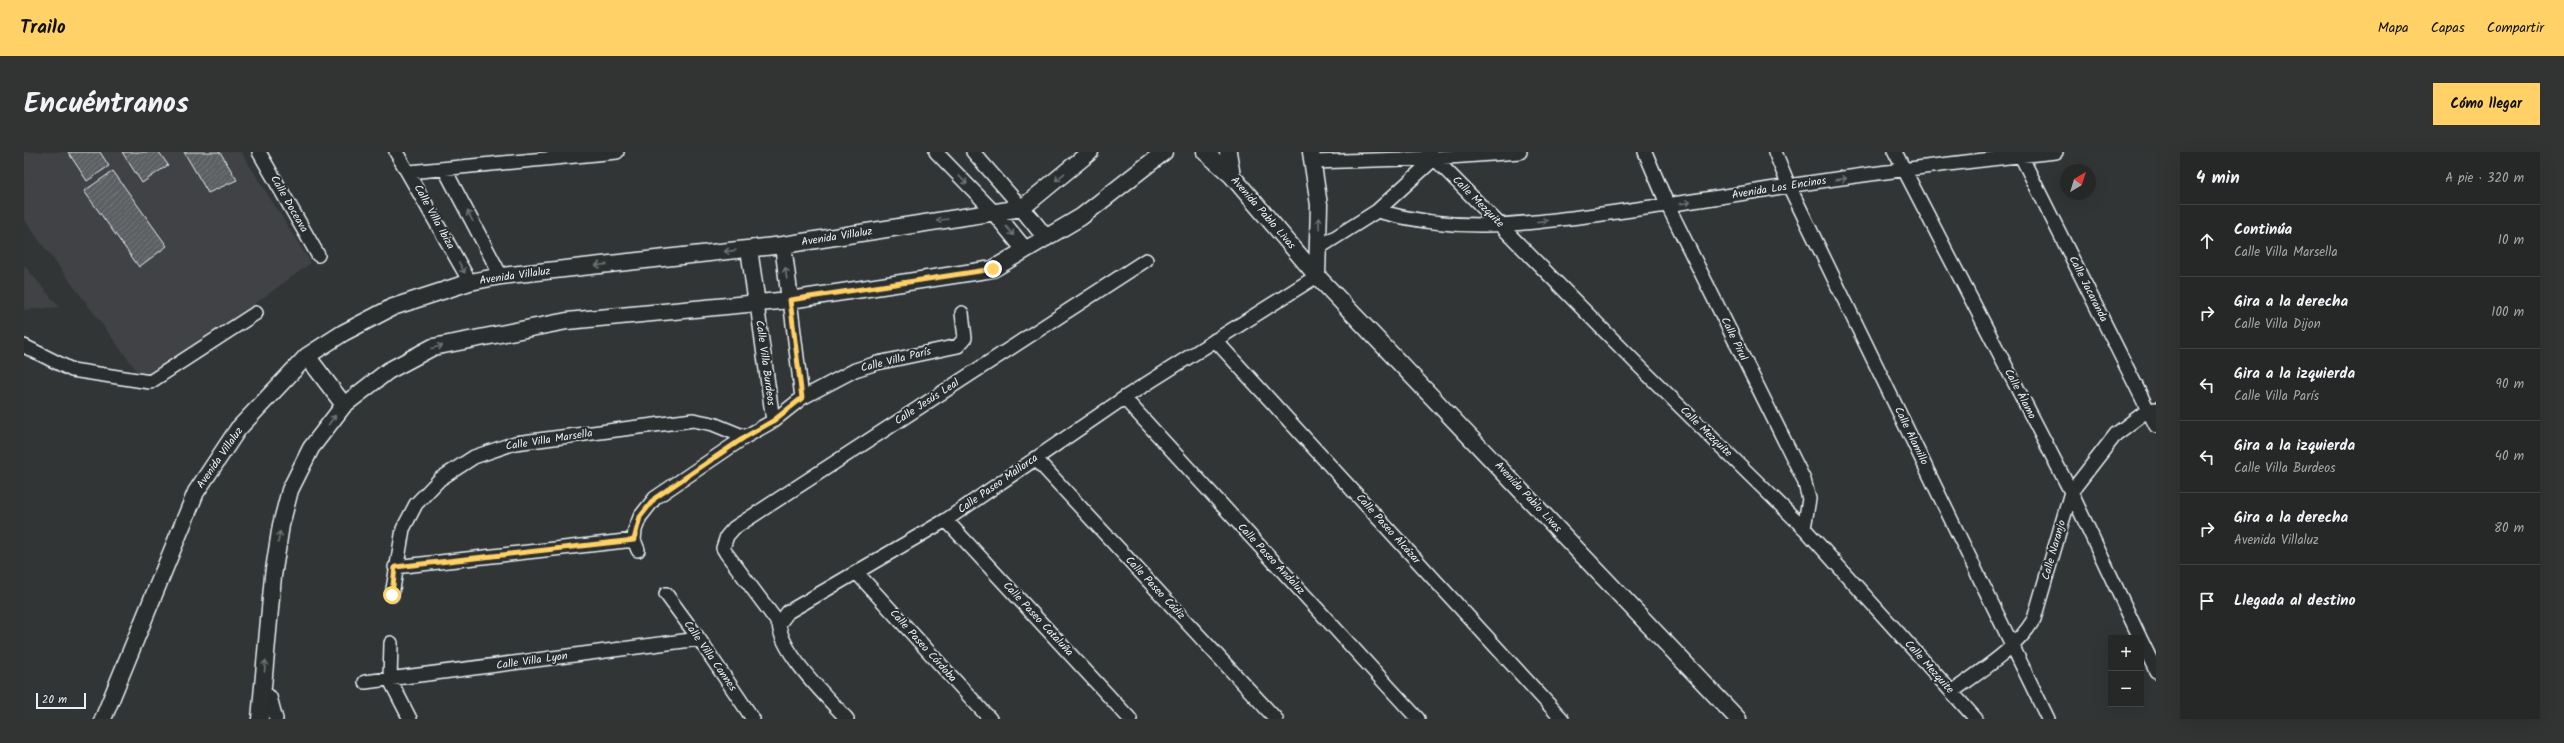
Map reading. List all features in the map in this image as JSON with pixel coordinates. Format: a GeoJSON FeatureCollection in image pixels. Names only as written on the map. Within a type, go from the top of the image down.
{"type":"FeatureCollection","features":[{"type":"Feature","properties":{"kind":"street","name":"Calle Doceava"},"geometry":{"type":"LineString","coordinates":[[259,152],[318,255]]}},
{"type":"Feature","properties":{"kind":"street","name":"Calle Villa Ibiza"},"geometry":{"type":"LineString","coordinates":[[396,152],[409,172],[470,282]]}},
{"type":"Feature","properties":{"kind":"street"},"geometry":{"type":"LineString","coordinates":[[409,172],[445,170],[544,156],[617,152]]}},
{"type":"Feature","properties":{"kind":"street"},"geometry":{"type":"LineString","coordinates":[[936,152],[994,212],[1025,250]]}},
{"type":"Feature","properties":{"kind":"street"},"geometry":{"type":"LineString","coordinates":[[973,152],[1046,238]]}},
{"type":"Feature","properties":{"kind":"street"},"geometry":{"type":"LineString","coordinates":[[1022,208],[1090,152]]}},
{"type":"Feature","properties":{"kind":"street","name":"Avenida Pablo Livas"},"geometry":{"type":"LineString","coordinates":[[1205,152],[1232,176],[1317,276],[1738,719]]}},
{"type":"Feature","properties":{"kind":"street"},"geometry":{"type":"LineString","coordinates":[[1228,152],[1232,176]]}},
{"type":"Feature","properties":{"kind":"street"},"geometry":{"type":"LineString","coordinates":[[1317,276],[1320,247],[1320,206],[1312,157],[1520,152]]}},
{"type":"Feature","properties":{"kind":"street","name":"Calle Pirul"},"geometry":{"type":"LineString","coordinates":[[1645,152],[1668,206],[1804,480],[1809,499],[1804,528]]}},
{"type":"Feature","properties":{"kind":"street","name":"Calle Alamillo"},"geometry":{"type":"LineString","coordinates":[[1775,152],[1789,186],[2048,719]]}},
{"type":"Feature","properties":{"kind":"street","name":"Calle Álamo"},"geometry":{"type":"LineString","coordinates":[[1895,152],[2071,492],[2139,635]]}},
{"type":"Feature","properties":{"kind":"street","name":"Avenida Los Encinos"},"geometry":{"type":"LineString","coordinates":[[1377,211],[1405,219],[1448,225],[1503,226],[1668,206],[1789,186],[2020,154],[2056,152]]}},
{"type":"Feature","properties":{"kind":"street"},"geometry":{"type":"LineString","coordinates":[[260,719],[268,699],[273,576],[281,525],[290,490],[311,448],[344,405],[388,371],[433,348],[567,321],[790,300],[993,269],[1081,217],[1160,154]]}},
{"type":"Feature","properties":{"kind":"street","name":"Calle Jacaranda"},"geometry":{"type":"LineString","coordinates":[[2020,154],[2152,409],[2156,426]]}},
{"type":"Feature","properties":{"kind":"street"},"geometry":{"type":"LineString","coordinates":[[1320,247],[1377,211],[1432,155]]}},
{"type":"Feature","properties":{"kind":"street","name":"Calle Mezquite"},"geometry":{"type":"LineString","coordinates":[[1432,155],[1642,369],[1804,528],[1976,719]]}},
{"type":"Feature","properties":{"kind":"street"},"geometry":{"type":"LineString","coordinates":[[445,170],[501,276]]}},
{"type":"Feature","properties":{"kind":"street","name":"Avenida Villaluz"},"geometry":{"type":"LineString","coordinates":[[103,719],[196,492],[238,429],[306,356],[343,333],[393,307],[470,282],[501,276],[783,245],[1022,208]]}},
{"type":"Feature","properties":{"kind":"street"},"geometry":{"type":"LineString","coordinates":[[783,245],[802,398]]}},
{"type":"Feature","properties":{"kind":"street"},"geometry":{"type":"LineString","coordinates":[[749,249],[757,304]]}},
{"type":"Feature","properties":{"kind":"street","name":"Calle Jesús Leal"},"geometry":{"type":"LineString","coordinates":[[779,624],[726,553],[724,543],[734,528],[1146,260]]}},
{"type":"Feature","properties":{"kind":"street","name":"Calle Paseo Mallorca"},"geometry":{"type":"LineString","coordinates":[[779,624],[788,612],[946,520],[1124,398],[1317,276]]}},
{"type":"Feature","properties":{"kind":"street","name":"Calle Villa Burdeos"},"geometry":{"type":"LineString","coordinates":[[757,304],[773,421]]}},
{"type":"Feature","properties":{"kind":"street","name":"Calle Villa París"},"geometry":{"type":"LineString","coordinates":[[395,567],[636,545],[640,517],[655,498],[745,437],[773,421],[802,398],[854,370],[877,363],[958,346],[964,338],[962,312]]}},
{"type":"Feature","properties":{"kind":"street"},"geometry":{"type":"LineString","coordinates":[[24,346],[72,370],[150,382],[256,313]]}},
{"type":"Feature","properties":{"kind":"street","name":"Calle Paseo Alcázar"},"geometry":{"type":"LineString","coordinates":[[1215,340],[1562,719]]}},
{"type":"Feature","properties":{"kind":"street"},"geometry":{"type":"LineString","coordinates":[[306,356],[344,405]]}},
{"type":"Feature","properties":{"kind":"street","name":"Calle Paseo Andaluz"},"geometry":{"type":"LineString","coordinates":[[1124,398],[1418,719]]}},
{"type":"Feature","properties":{"kind":"street","name":"Calle Naranjo"},"geometry":{"type":"LineString","coordinates":[[1952,692],[2013,646],[2024,635],[2034,619],[2071,492],[2116,434],[2152,409]]}},
{"type":"Feature","properties":{"kind":"street","name":"Calle Villa Marsella"},"geometry":{"type":"LineString","coordinates":[[392,595],[395,567],[403,529],[416,504],[440,479],[474,456],[514,443],[693,420],[713,424],[745,437]]}},
{"type":"Feature","properties":{"kind":"street","name":"Calle Paseo Cádiz"},"geometry":{"type":"LineString","coordinates":[[1035,458],[1276,719]]}},
{"type":"Feature","properties":{"kind":"street","name":"Calle Paseo Cataluña"},"geometry":{"type":"LineString","coordinates":[[946,520],[1130,719]]}},
{"type":"Feature","properties":{"kind":"street","name":"Calle Paseo Córdoba"},"geometry":{"type":"LineString","coordinates":[[857,573],[990,719]]}},
{"type":"Feature","properties":{"kind":"street","name":"Calle Villa Cannes"},"geometry":{"type":"LineString","coordinates":[[666,594],[699,639],[753,719]]}},
{"type":"Feature","properties":{"kind":"street"},"geometry":{"type":"LineString","coordinates":[[779,624],[780,634],[806,674],[847,719]]}},
{"type":"Feature","properties":{"kind":"street","name":"Calle Villa Lyon"},"geometry":{"type":"LineString","coordinates":[[365,682],[390,680],[699,639]]}},
{"type":"Feature","properties":{"kind":"street"},"geometry":{"type":"LineString","coordinates":[[391,643],[390,680],[410,719]]}},
{"type":"Feature","properties":{"kind":"street","name":"Calle Álamo"},"geometry":{"type":"LineString","coordinates":[[2144,645],[2156,671]]}},
{"type":"Feature","properties":{"kind":"street"},"geometry":{"type":"LineString","coordinates":[[268,699],[276,719]]}},
{"type":"Feature","properties":{"kind":"shaded area"},"geometry":{"type":"Polygon","coordinates":[[[24,152],[241,152],[311,263],[146,383],[24,220],[24,152]]]}},
{"type":"Feature","properties":{"kind":"shaded area"},"geometry":{"type":"Polygon","coordinates":[[[24,265],[59,307],[24,310],[24,265]]]}},
{"type":"Feature","properties":{"kind":"building"},"geometry":{"type":"Polygon","coordinates":[[[68,152],[100,152],[109,166],[87,181],[68,152]]]}},
{"type":"Feature","properties":{"kind":"building"},"geometry":{"type":"Polygon","coordinates":[[[122,152],[159,152],[168,165],[142,183],[122,152]]]}},
{"type":"Feature","properties":{"kind":"building"},"geometry":{"type":"Polygon","coordinates":[[[184,152],[220,152],[237,180],[208,193],[184,152]]]}},
{"type":"Feature","properties":{"kind":"building"},"geometry":{"type":"Polygon","coordinates":[[[113,171],[167,246],[139,267],[84,191],[113,171]]]}},
{"type":"Feature","properties":{"kind":"route"},"geometry":{"type":"LineString","coordinates":[[392,595],[395,567],[634,540],[635,530],[640,517],[655,498],[745,437],[773,421],[802,398],[790,300],[993,269]]}}]}
